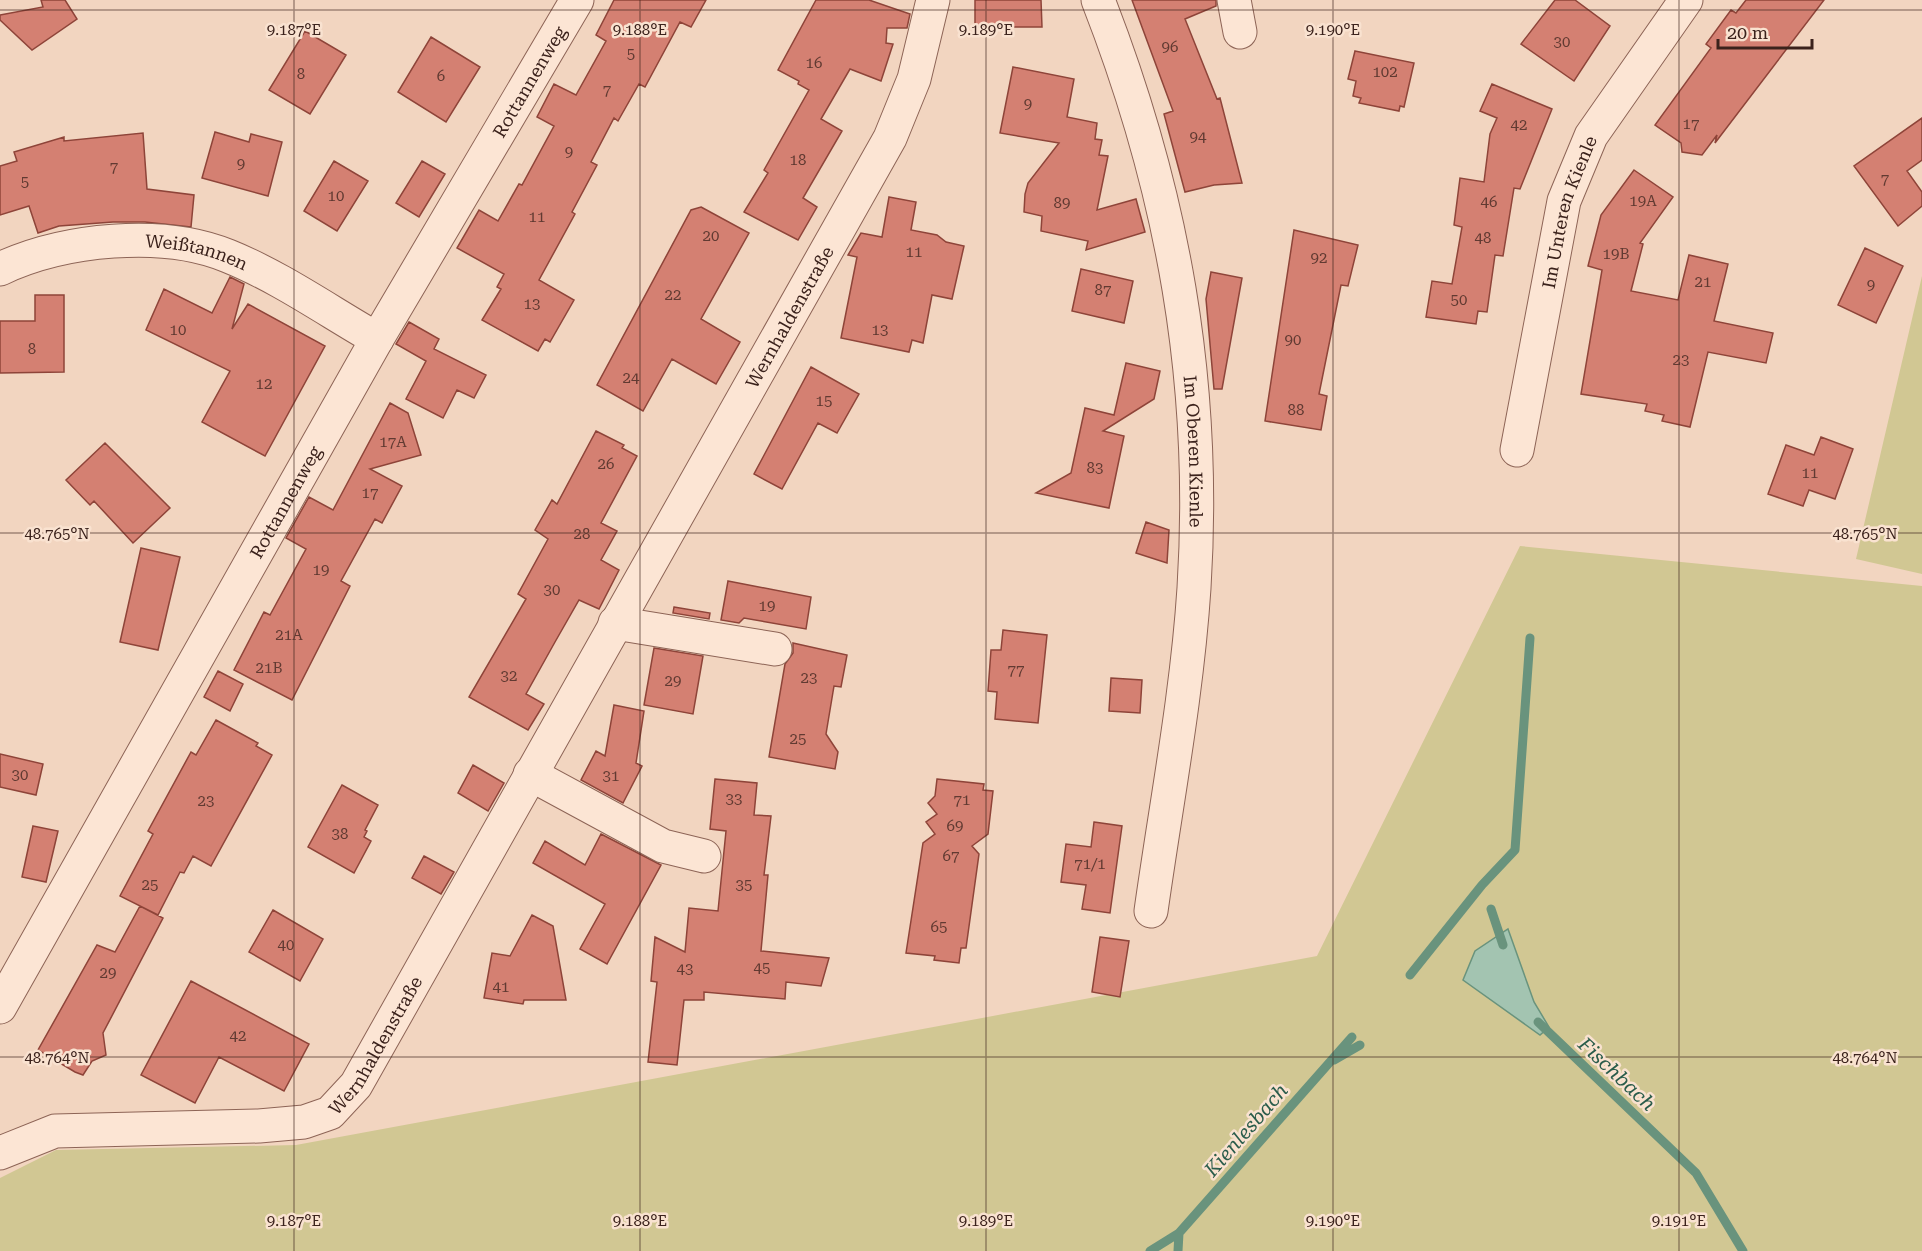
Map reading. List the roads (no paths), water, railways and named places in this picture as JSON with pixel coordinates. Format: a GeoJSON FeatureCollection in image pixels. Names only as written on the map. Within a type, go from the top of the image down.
{"type":"FeatureCollection","features":[{"type":"Feature","properties":{"kind":"street","name":"Rottannenweg"},"geometry":{"type":"LineString","coordinates":[[0,1006],[377,339],[577,0]]}},
{"type":"Feature","properties":{"kind":"street","name":"Wernhaldenstraße"},"geometry":{"type":"LineString","coordinates":[[0,1153],[55,1131],[259,1126],[304,1122],[330,1113],[356,1085],[890,138],[914,79],[933,0]]}},
{"type":"Feature","properties":{"kind":"street","name":"Im Oberen Kienle"},"geometry":{"type":"LineString","coordinates":[[1098,0],[1129,84],[1169,228],[1188,346],[1196,434],[1194,588],[1186,663],[1151,911]]}},
{"type":"Feature","properties":{"kind":"street"},"geometry":{"type":"LineString","coordinates":[[1234,0],[1240,32]]}},
{"type":"Feature","properties":{"kind":"street","name":"Im Unteren Kienle"},"geometry":{"type":"LineString","coordinates":[[1517,450],[1564,201],[1592,136],[1686,0]]}},
{"type":"Feature","properties":{"kind":"street","name":"Weißtannen"},"geometry":{"type":"LineString","coordinates":[[0,269],[31,256],[86,243],[145,242],[203,248],[248,265],[377,339]]}},
{"type":"Feature","properties":{"kind":"street"},"geometry":{"type":"LineString","coordinates":[[615,623],[775,649]]}},
{"type":"Feature","properties":{"kind":"street"},"geometry":{"type":"LineString","coordinates":[[530,774],[663,846],[704,856]]}},
{"type":"Feature","properties":{"kind":"waterway","name":"Fischbach"},"geometry":{"type":"LineString","coordinates":[[1410,975],[1482,885],[1515,850],[1530,638]]}},
{"type":"Feature","properties":{"kind":"waterway","name":"Fischbach"},"geometry":{"type":"LineString","coordinates":[[1491,909],[1503,945]]}},
{"type":"Feature","properties":{"kind":"waterway","name":"Fischbach"},"geometry":{"type":"LineString","coordinates":[[1538,1022],[1696,1173],[1743,1251]]}},
{"type":"Feature","properties":{"kind":"waterway","name":"Kienlesbach"},"geometry":{"type":"LineString","coordinates":[[1178,1251],[1179,1233],[1352,1037]]}},
{"type":"Feature","properties":{"kind":"waterway"},"geometry":{"type":"LineString","coordinates":[[1334,1060],[1360,1045]]}},
{"type":"Feature","properties":{"kind":"waterway"},"geometry":{"type":"LineString","coordinates":[[1150,1251],[1179,1233]]}}]}
